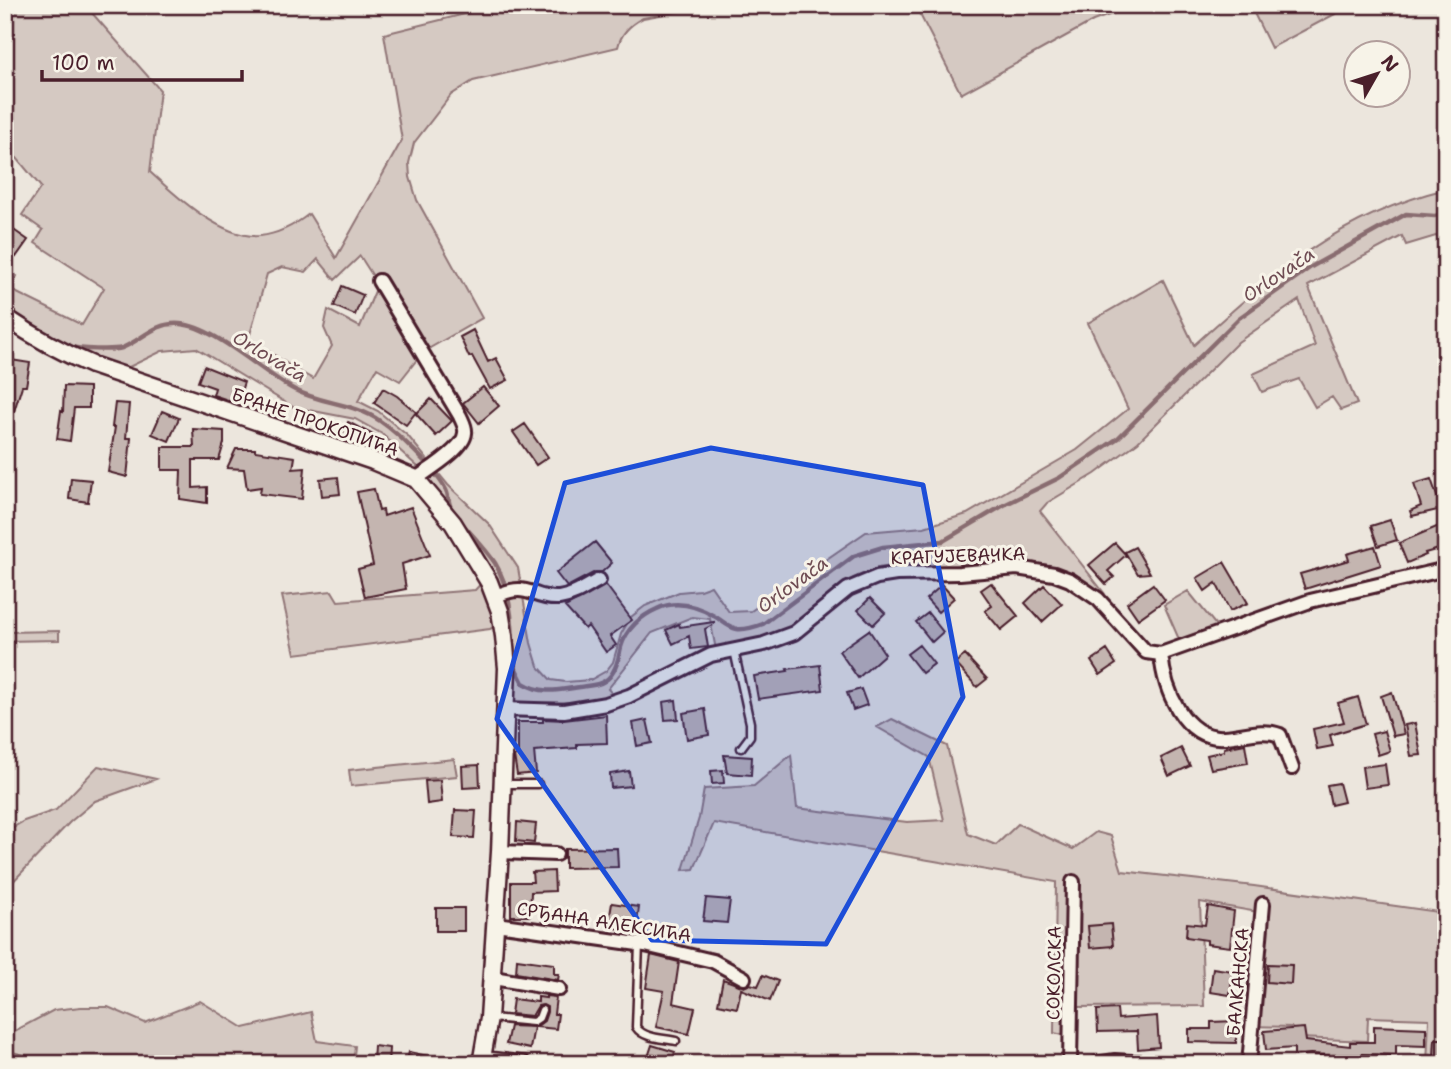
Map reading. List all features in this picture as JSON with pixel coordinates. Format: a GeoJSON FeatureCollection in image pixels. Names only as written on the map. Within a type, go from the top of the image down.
{"type":"FeatureCollection","features":[{"type":"Feature","properties":{"kind":"street"},"geometry":{"type":"LineString","coordinates":[[379,281],[464,426],[465,434],[461,442],[422,475]]}},
{"type":"Feature","properties":{"kind":"street","name":"БРАНЕ ПРОКОПИЋА"},"geometry":{"type":"LineString","coordinates":[[5,317],[57,349],[92,365],[373,461],[422,475],[499,595],[507,668],[505,709]]}},
{"type":"Feature","properties":{"kind":"street","name":"КРАГУЈЕВАЧКА"},"geometry":{"type":"LineString","coordinates":[[505,709],[564,711],[606,704],[629,696],[711,655],[764,644],[794,633],[848,589],[877,577],[896,574],[1017,568],[1054,574],[1084,589],[1108,609],[1142,648],[1153,654],[1161,654]]}},
{"type":"Feature","properties":{"kind":"street"},"geometry":{"type":"LineString","coordinates":[[1292,768],[1280,735],[1264,732],[1209,737],[1189,725],[1169,690],[1163,674],[1161,654],[1297,605],[1446,569]]}},
{"type":"Feature","properties":{"kind":"street"},"geometry":{"type":"LineString","coordinates":[[499,595],[518,589],[557,598],[576,593],[599,579]]}},
{"type":"Feature","properties":{"kind":"street","name":"СРЂАНА АЛЕКСИЋА"},"geometry":{"type":"LineString","coordinates":[[483,1060],[496,924],[505,709]]}},
{"type":"Feature","properties":{"kind":"street"},"geometry":{"type":"LineString","coordinates":[[500,852],[556,854]]}},
{"type":"Feature","properties":{"kind":"street","name":"СОКОЛСКА"},"geometry":{"type":"LineString","coordinates":[[1070,1064],[1073,882]]}},
{"type":"Feature","properties":{"kind":"street","name":"БАЛКАНСКА"},"geometry":{"type":"LineString","coordinates":[[1249,1064],[1263,904]]}},
{"type":"Feature","properties":{"kind":"street","name":"СРЂАНА АЛЕКСИЋА"},"geometry":{"type":"LineString","coordinates":[[496,924],[639,944],[713,961],[744,978]]}},
{"type":"Feature","properties":{"kind":"street"},"geometry":{"type":"LineString","coordinates":[[492,978],[559,989]]}},
{"type":"Feature","properties":{"kind":"street"},"geometry":{"type":"LineString","coordinates":[[1096,1064],[1115,1061],[1165,1064]]}},
{"type":"Feature","properties":{"kind":"lane"},"geometry":{"type":"LineString","coordinates":[[734,650],[750,723],[750,736],[741,748]]}},
{"type":"Feature","properties":{"kind":"lane"},"geometry":{"type":"LineString","coordinates":[[501,784],[538,784]]}},
{"type":"Feature","properties":{"kind":"lane"},"geometry":{"type":"LineString","coordinates":[[639,944],[636,1027],[640,1033],[676,1041]]}},
{"type":"Feature","properties":{"kind":"lane"},"geometry":{"type":"LineString","coordinates":[[489,1018],[533,1022],[539,1018],[542,1010]]}},
{"type":"Feature","properties":{"kind":"lane"},"geometry":{"type":"LineString","coordinates":[[483,1060],[525,1060],[530,1064]]}},
{"type":"Feature","properties":{"kind":"highlighted area"},"geometry":{"type":"Polygon","coordinates":[[[711,448],[923,485],[963,697],[826,944],[652,940],[497,719],[565,483],[711,448]]]}},
{"type":"Feature","properties":{"kind":"shaded area"},"geometry":{"type":"Polygon","coordinates":[[[5,5],[85,5],[160,90],[150,172],[200,214],[230,231],[245,235],[274,233],[309,214],[336,258],[402,140],[384,34],[501,5],[716,5],[643,18],[627,30],[618,47],[473,81],[451,95],[414,143],[409,163],[417,200],[482,318],[423,352],[400,381],[377,368],[358,401],[378,411],[408,436],[448,485],[489,524],[518,568],[531,643],[538,666],[551,680],[566,682],[590,680],[606,671],[613,662],[621,634],[631,617],[645,606],[679,592],[711,586],[729,612],[751,611],[866,532],[924,527],[967,514],[1077,450],[1128,409],[1088,323],[1163,280],[1194,345],[1280,271],[1340,231],[1373,214],[1446,189],[1446,233],[1406,245],[1402,236],[1308,286],[1357,404],[1341,410],[1332,397],[1315,407],[1299,379],[1262,392],[1253,374],[1315,346],[1299,300],[1238,342],[1138,442],[1095,474],[1047,503],[1040,511],[1105,594],[1065,570],[1023,560],[986,561],[933,569],[910,564],[877,568],[853,578],[794,628],[774,638],[716,650],[710,619],[692,617],[652,633],[608,689],[614,696],[595,702],[504,703],[501,623],[490,629],[295,654],[282,596],[332,591],[338,601],[475,590],[487,577],[408,476],[419,468],[382,434],[355,419],[293,407],[196,348],[162,351],[127,368],[101,368],[5,318],[5,268],[17,276],[9,289],[82,325],[104,288],[35,243],[43,230],[22,215],[41,187],[17,158],[5,152],[5,5]],[[360,256],[335,280],[318,259],[306,272],[282,267],[267,274],[249,338],[313,379],[332,346],[324,328],[328,310],[360,327],[378,284],[360,256]]]}},
{"type":"Feature","properties":{"kind":"shaded area"},"geometry":{"type":"Polygon","coordinates":[[[915,5],[1136,5],[1093,21],[961,94],[915,5]]]}},
{"type":"Feature","properties":{"kind":"shaded area"},"geometry":{"type":"Polygon","coordinates":[[[1250,5],[1352,5],[1271,48],[1250,5]]]}},
{"type":"Feature","properties":{"kind":"shaded area"},"geometry":{"type":"Polygon","coordinates":[[[1188,591],[1219,629],[1181,644],[1164,605],[1188,591]]]}},
{"type":"Feature","properties":{"kind":"shaded area"},"geometry":{"type":"Polygon","coordinates":[[[59,631],[59,640],[5,641],[5,632],[59,631]]]}},
{"type":"Feature","properties":{"kind":"shaded area"},"geometry":{"type":"Polygon","coordinates":[[[892,719],[947,746],[968,834],[996,845],[1018,824],[1073,849],[1096,832],[1111,836],[1122,871],[1446,913],[1446,1064],[1427,1064],[1429,1019],[1368,1017],[1367,1041],[1299,1038],[1291,1027],[1245,1026],[1258,912],[1200,902],[1204,1006],[1076,1007],[1063,1035],[1054,1033],[1056,882],[714,823],[694,869],[683,870],[699,818],[704,789],[754,786],[791,755],[797,808],[907,822],[944,820],[929,757],[877,727],[892,719]]]}},
{"type":"Feature","properties":{"kind":"shaded area"},"geometry":{"type":"Polygon","coordinates":[[[454,759],[457,776],[351,786],[349,770],[454,759]]]}},
{"type":"Feature","properties":{"kind":"shaded area"},"geometry":{"type":"Polygon","coordinates":[[[98,766],[156,779],[95,801],[70,822],[5,890],[5,840],[12,828],[56,810],[98,766]]]}},
{"type":"Feature","properties":{"kind":"shaded area"},"geometry":{"type":"Polygon","coordinates":[[[200,1001],[244,1028],[311,1012],[317,1041],[355,1046],[353,1064],[57,1064],[5,1050],[5,1032],[11,1033],[54,1010],[108,1007],[145,1023],[200,1001]]]}},
{"type":"Feature","properties":{"kind":"building"},"geometry":{"type":"Polygon","coordinates":[[[5,224],[28,240],[16,257],[5,249],[5,224]]]}},
{"type":"Feature","properties":{"kind":"building"},"geometry":{"type":"Polygon","coordinates":[[[342,286],[363,295],[355,315],[334,306],[342,286]]]}},
{"type":"Feature","properties":{"kind":"building"},"geometry":{"type":"Polygon","coordinates":[[[473,330],[488,362],[496,358],[508,380],[490,389],[472,356],[469,357],[460,337],[473,330]]]}},
{"type":"Feature","properties":{"kind":"building"},"geometry":{"type":"Polygon","coordinates":[[[11,360],[30,363],[26,386],[22,386],[14,411],[5,409],[5,391],[11,360]]]}},
{"type":"Feature","properties":{"kind":"building"},"geometry":{"type":"Polygon","coordinates":[[[204,366],[244,382],[237,403],[213,395],[215,388],[198,382],[204,366]]]}},
{"type":"Feature","properties":{"kind":"building"},"geometry":{"type":"Polygon","coordinates":[[[64,386],[89,387],[89,408],[74,408],[70,441],[57,439],[61,411],[63,412],[64,386]]]}},
{"type":"Feature","properties":{"kind":"building"},"geometry":{"type":"Polygon","coordinates":[[[483,387],[499,406],[479,423],[463,403],[483,387]]]}},
{"type":"Feature","properties":{"kind":"building"},"geometry":{"type":"Polygon","coordinates":[[[383,388],[416,412],[406,425],[374,403],[383,388]]]}},
{"type":"Feature","properties":{"kind":"building"},"geometry":{"type":"Polygon","coordinates":[[[431,399],[452,421],[436,436],[416,414],[431,399]]]}},
{"type":"Feature","properties":{"kind":"building"},"geometry":{"type":"Polygon","coordinates":[[[115,403],[129,404],[126,438],[131,438],[127,477],[108,472],[115,427],[112,427],[115,403]]]}},
{"type":"Feature","properties":{"kind":"building"},"geometry":{"type":"Polygon","coordinates":[[[162,411],[179,418],[169,441],[152,434],[162,411]]]}},
{"type":"Feature","properties":{"kind":"building"},"geometry":{"type":"Polygon","coordinates":[[[348,422],[377,437],[371,449],[339,438],[348,422]]]}},
{"type":"Feature","properties":{"kind":"building"},"geometry":{"type":"Polygon","coordinates":[[[525,424],[548,457],[536,465],[513,432],[525,424]]]}},
{"type":"Feature","properties":{"kind":"building"},"geometry":{"type":"Polygon","coordinates":[[[193,429],[224,431],[219,460],[193,460],[193,488],[207,487],[207,503],[180,499],[181,470],[162,470],[162,447],[194,447],[193,429]]]}},
{"type":"Feature","properties":{"kind":"building"},"geometry":{"type":"Polygon","coordinates":[[[236,449],[255,449],[295,457],[293,469],[305,468],[302,499],[260,494],[261,487],[247,489],[244,469],[227,468],[236,449]]]}},
{"type":"Feature","properties":{"kind":"building"},"geometry":{"type":"Polygon","coordinates":[[[338,477],[340,494],[322,496],[320,479],[338,477]]]}},
{"type":"Feature","properties":{"kind":"building"},"geometry":{"type":"Polygon","coordinates":[[[71,478],[91,480],[88,502],[69,499],[71,478]]]}},
{"type":"Feature","properties":{"kind":"building"},"geometry":{"type":"Polygon","coordinates":[[[1431,479],[1438,499],[1446,496],[1446,508],[1412,516],[1410,511],[1421,506],[1414,484],[1431,479]]]}},
{"type":"Feature","properties":{"kind":"building"},"geometry":{"type":"Polygon","coordinates":[[[374,489],[379,511],[383,510],[384,516],[411,507],[430,555],[402,564],[406,589],[365,597],[358,569],[373,565],[357,492],[374,489]]]}},
{"type":"Feature","properties":{"kind":"building"},"geometry":{"type":"Polygon","coordinates":[[[1390,520],[1397,540],[1378,546],[1371,526],[1390,520]]]}},
{"type":"Feature","properties":{"kind":"building"},"geometry":{"type":"Polygon","coordinates":[[[1446,523],[1446,547],[1425,553],[1426,555],[1407,563],[1399,543],[1446,523]]]}},
{"type":"Feature","properties":{"kind":"building"},"geometry":{"type":"Polygon","coordinates":[[[595,542],[612,563],[602,572],[595,572],[567,587],[556,573],[595,542]]]}},
{"type":"Feature","properties":{"kind":"building"},"geometry":{"type":"Polygon","coordinates":[[[1115,543],[1126,555],[1108,571],[1114,577],[1106,584],[1089,565],[1115,543]]]}},
{"type":"Feature","properties":{"kind":"building"},"geometry":{"type":"Polygon","coordinates":[[[1375,546],[1381,565],[1305,589],[1300,574],[1349,560],[1347,554],[1375,546]]]}},
{"type":"Feature","properties":{"kind":"building"},"geometry":{"type":"Polygon","coordinates":[[[1135,547],[1150,573],[1138,574],[1125,552],[1135,547]]]}},
{"type":"Feature","properties":{"kind":"building"},"geometry":{"type":"Polygon","coordinates":[[[1224,562],[1248,603],[1230,611],[1216,583],[1205,591],[1197,578],[1224,562]]]}},
{"type":"Feature","properties":{"kind":"building"},"geometry":{"type":"Polygon","coordinates":[[[991,583],[1018,616],[1001,630],[985,611],[992,606],[981,590],[991,583]]]}},
{"type":"Feature","properties":{"kind":"building"},"geometry":{"type":"Polygon","coordinates":[[[1153,584],[1165,600],[1138,619],[1127,603],[1153,584]]]}},
{"type":"Feature","properties":{"kind":"building"},"geometry":{"type":"Polygon","coordinates":[[[606,585],[632,620],[610,636],[616,645],[606,652],[588,626],[585,629],[565,607],[606,585]]]}},
{"type":"Feature","properties":{"kind":"building"},"geometry":{"type":"Polygon","coordinates":[[[942,585],[954,598],[938,612],[926,599],[942,585]]]}},
{"type":"Feature","properties":{"kind":"building"},"geometry":{"type":"Polygon","coordinates":[[[1044,585],[1062,604],[1042,622],[1025,603],[1044,585]]]}},
{"type":"Feature","properties":{"kind":"building"},"geometry":{"type":"Polygon","coordinates":[[[870,598],[885,613],[873,625],[858,610],[870,598]]]}},
{"type":"Feature","properties":{"kind":"building"},"geometry":{"type":"Polygon","coordinates":[[[928,613],[943,632],[932,642],[916,622],[928,613]]]}},
{"type":"Feature","properties":{"kind":"building"},"geometry":{"type":"Polygon","coordinates":[[[714,622],[705,629],[708,647],[691,649],[689,636],[673,644],[666,630],[679,624],[680,627],[714,622]]]}},
{"type":"Feature","properties":{"kind":"building"},"geometry":{"type":"Polygon","coordinates":[[[869,630],[885,654],[858,678],[839,651],[869,630]]]}},
{"type":"Feature","properties":{"kind":"building"},"geometry":{"type":"Polygon","coordinates":[[[919,645],[934,664],[922,673],[907,654],[919,645]]]}},
{"type":"Feature","properties":{"kind":"building"},"geometry":{"type":"Polygon","coordinates":[[[1107,650],[1116,664],[1100,675],[1091,661],[1107,650]]]}},
{"type":"Feature","properties":{"kind":"building"},"geometry":{"type":"Polygon","coordinates":[[[965,655],[987,679],[977,687],[955,663],[965,655]]]}},
{"type":"Feature","properties":{"kind":"building"},"geometry":{"type":"Polygon","coordinates":[[[820,665],[823,690],[758,699],[754,676],[820,665]]]}},
{"type":"Feature","properties":{"kind":"building"},"geometry":{"type":"Polygon","coordinates":[[[861,689],[867,705],[853,710],[847,693],[861,689]]]}},
{"type":"Feature","properties":{"kind":"building"},"geometry":{"type":"Polygon","coordinates":[[[1392,692],[1404,734],[1393,736],[1381,696],[1392,692]]]}},
{"type":"Feature","properties":{"kind":"building"},"geometry":{"type":"Polygon","coordinates":[[[1358,697],[1366,724],[1330,735],[1333,746],[1317,749],[1313,729],[1344,722],[1338,703],[1358,697]]]}},
{"type":"Feature","properties":{"kind":"building"},"geometry":{"type":"Polygon","coordinates":[[[676,700],[678,719],[665,720],[663,702],[676,700]]]}},
{"type":"Feature","properties":{"kind":"building"},"geometry":{"type":"Polygon","coordinates":[[[705,709],[709,735],[687,739],[683,713],[705,709]]]}},
{"type":"Feature","properties":{"kind":"building"},"geometry":{"type":"Polygon","coordinates":[[[606,715],[607,743],[577,744],[577,748],[534,751],[536,773],[517,775],[514,756],[518,755],[518,722],[606,715]]]}},
{"type":"Feature","properties":{"kind":"building"},"geometry":{"type":"Polygon","coordinates":[[[647,720],[652,743],[637,746],[633,723],[647,720]]]}},
{"type":"Feature","properties":{"kind":"building"},"geometry":{"type":"Polygon","coordinates":[[[1415,723],[1421,755],[1411,756],[1405,725],[1415,723]]]}},
{"type":"Feature","properties":{"kind":"building"},"geometry":{"type":"Polygon","coordinates":[[[1384,731],[1390,751],[1378,755],[1372,734],[1384,731]]]}},
{"type":"Feature","properties":{"kind":"building"},"geometry":{"type":"Polygon","coordinates":[[[1245,744],[1248,763],[1211,769],[1207,755],[1245,744]]]}},
{"type":"Feature","properties":{"kind":"building"},"geometry":{"type":"Polygon","coordinates":[[[1181,748],[1190,766],[1169,776],[1161,758],[1181,748]]]}},
{"type":"Feature","properties":{"kind":"building"},"geometry":{"type":"Polygon","coordinates":[[[724,755],[752,757],[751,775],[727,773],[724,755]]]}},
{"type":"Feature","properties":{"kind":"building"},"geometry":{"type":"Polygon","coordinates":[[[1385,764],[1388,785],[1365,788],[1362,767],[1385,764]]]}},
{"type":"Feature","properties":{"kind":"building"},"geometry":{"type":"Polygon","coordinates":[[[479,765],[480,787],[463,788],[462,766],[479,765]]]}},
{"type":"Feature","properties":{"kind":"building"},"geometry":{"type":"Polygon","coordinates":[[[723,770],[724,783],[712,784],[711,771],[723,770]]]}},
{"type":"Feature","properties":{"kind":"building"},"geometry":{"type":"Polygon","coordinates":[[[629,771],[631,786],[611,788],[610,774],[629,771]]]}},
{"type":"Feature","properties":{"kind":"building"},"geometry":{"type":"Polygon","coordinates":[[[440,780],[442,802],[427,804],[425,781],[440,780]]]}},
{"type":"Feature","properties":{"kind":"building"},"geometry":{"type":"Polygon","coordinates":[[[1339,783],[1344,802],[1331,805],[1327,785],[1339,783]]]}},
{"type":"Feature","properties":{"kind":"building"},"geometry":{"type":"Polygon","coordinates":[[[455,810],[476,811],[474,838],[453,837],[455,810]]]}},
{"type":"Feature","properties":{"kind":"building"},"geometry":{"type":"Polygon","coordinates":[[[517,822],[536,824],[534,843],[516,841],[517,822]]]}},
{"type":"Feature","properties":{"kind":"building"},"geometry":{"type":"Polygon","coordinates":[[[617,848],[618,867],[565,868],[565,849],[617,848]]]}},
{"type":"Feature","properties":{"kind":"building"},"geometry":{"type":"Polygon","coordinates":[[[554,871],[555,891],[531,892],[530,916],[511,916],[511,882],[533,882],[532,872],[554,871]]]}},
{"type":"Feature","properties":{"kind":"building"},"geometry":{"type":"Polygon","coordinates":[[[706,898],[730,900],[727,923],[703,921],[706,898]]]}},
{"type":"Feature","properties":{"kind":"building"},"geometry":{"type":"Polygon","coordinates":[[[612,903],[639,907],[636,931],[608,927],[612,903]]]}},
{"type":"Feature","properties":{"kind":"building"},"geometry":{"type":"Polygon","coordinates":[[[1208,906],[1234,911],[1230,947],[1207,944],[1207,940],[1186,937],[1187,923],[1205,925],[1208,906]]]}},
{"type":"Feature","properties":{"kind":"building"},"geometry":{"type":"Polygon","coordinates":[[[436,908],[464,908],[464,931],[436,931],[436,908]]]}},
{"type":"Feature","properties":{"kind":"building"},"geometry":{"type":"Polygon","coordinates":[[[1111,924],[1113,946],[1090,948],[1088,926],[1111,924]]]}},
{"type":"Feature","properties":{"kind":"building"},"geometry":{"type":"Polygon","coordinates":[[[651,955],[679,962],[673,1003],[695,1008],[689,1034],[656,1027],[664,991],[646,988],[651,955]]]}},
{"type":"Feature","properties":{"kind":"building"},"geometry":{"type":"Polygon","coordinates":[[[517,959],[554,964],[554,974],[559,974],[558,980],[516,973],[517,959]]]}},
{"type":"Feature","properties":{"kind":"building"},"geometry":{"type":"Polygon","coordinates":[[[1268,964],[1292,965],[1291,984],[1267,982],[1268,964]]]}},
{"type":"Feature","properties":{"kind":"building"},"geometry":{"type":"Polygon","coordinates":[[[1213,968],[1233,971],[1230,995],[1210,992],[1213,968]]]}},
{"type":"Feature","properties":{"kind":"building"},"geometry":{"type":"Polygon","coordinates":[[[763,975],[778,981],[770,1001],[741,989],[737,1008],[718,1004],[723,979],[744,987],[750,984],[758,986],[763,975]]]}},
{"type":"Feature","properties":{"kind":"building"},"geometry":{"type":"Polygon","coordinates":[[[538,997],[556,997],[556,1029],[536,1027],[544,1021],[547,1012],[547,1007],[543,1005],[538,1006],[532,1016],[511,1014],[513,999],[538,1002],[538,997]]]}},
{"type":"Feature","properties":{"kind":"building"},"geometry":{"type":"Polygon","coordinates":[[[1117,1009],[1118,1019],[1157,1016],[1159,1047],[1138,1049],[1137,1031],[1098,1032],[1097,1010],[1117,1009]]]}},
{"type":"Feature","properties":{"kind":"building"},"geometry":{"type":"Polygon","coordinates":[[[1236,1021],[1236,1043],[1189,1042],[1189,1029],[1211,1029],[1211,1022],[1236,1021]]]}},
{"type":"Feature","properties":{"kind":"building"},"geometry":{"type":"Polygon","coordinates":[[[510,1026],[534,1027],[530,1049],[506,1044],[510,1026]]]}},
{"type":"Feature","properties":{"kind":"building"},"geometry":{"type":"Polygon","coordinates":[[[1374,1026],[1426,1028],[1426,1046],[1396,1045],[1396,1055],[1362,1054],[1362,1059],[1311,1054],[1294,1056],[1294,1048],[1266,1050],[1264,1031],[1304,1028],[1306,1041],[1350,1046],[1350,1042],[1374,1042],[1374,1026]]]}},
{"type":"Feature","properties":{"kind":"building"},"geometry":{"type":"Polygon","coordinates":[[[1435,1039],[1446,1039],[1446,1057],[1434,1056],[1435,1039]]]}},
{"type":"Feature","properties":{"kind":"building"},"geometry":{"type":"Polygon","coordinates":[[[652,1045],[675,1052],[672,1064],[647,1060],[652,1045]]]}},
{"type":"Feature","properties":{"kind":"building"},"geometry":{"type":"Polygon","coordinates":[[[374,1046],[389,1048],[388,1064],[373,1062],[374,1046]]]}},
{"type":"Feature","properties":{"kind":"building"},"geometry":{"type":"Polygon","coordinates":[[[409,1052],[442,1059],[442,1064],[406,1064],[409,1052]]]}},
{"type":"Feature","properties":{"kind":"waterway","name":"Orlovača"},"geometry":{"type":"LineString","coordinates":[[514,665],[523,683],[537,689],[558,690],[599,684],[607,680],[613,672],[623,640],[630,629],[645,615],[664,606],[687,605],[707,612],[733,628],[750,628],[763,624],[854,556],[883,547],[943,541],[1004,505],[1059,478],[1118,438],[1239,318],[1311,267],[1406,214],[1435,216],[1446,212]]}},
{"type":"Feature","properties":{"kind":"waterway","name":"Orlovača"},"geometry":{"type":"LineString","coordinates":[[69,347],[104,350],[122,348],[156,328],[171,324],[193,327],[208,333],[295,390],[360,411],[380,421],[426,463],[446,490],[452,510]]}},
{"type":"Feature","properties":{"kind":"waterway","name":"Orlovača"},"geometry":{"type":"LineString","coordinates":[[459,520],[487,552],[500,573],[510,605],[513,650]]}}]}
